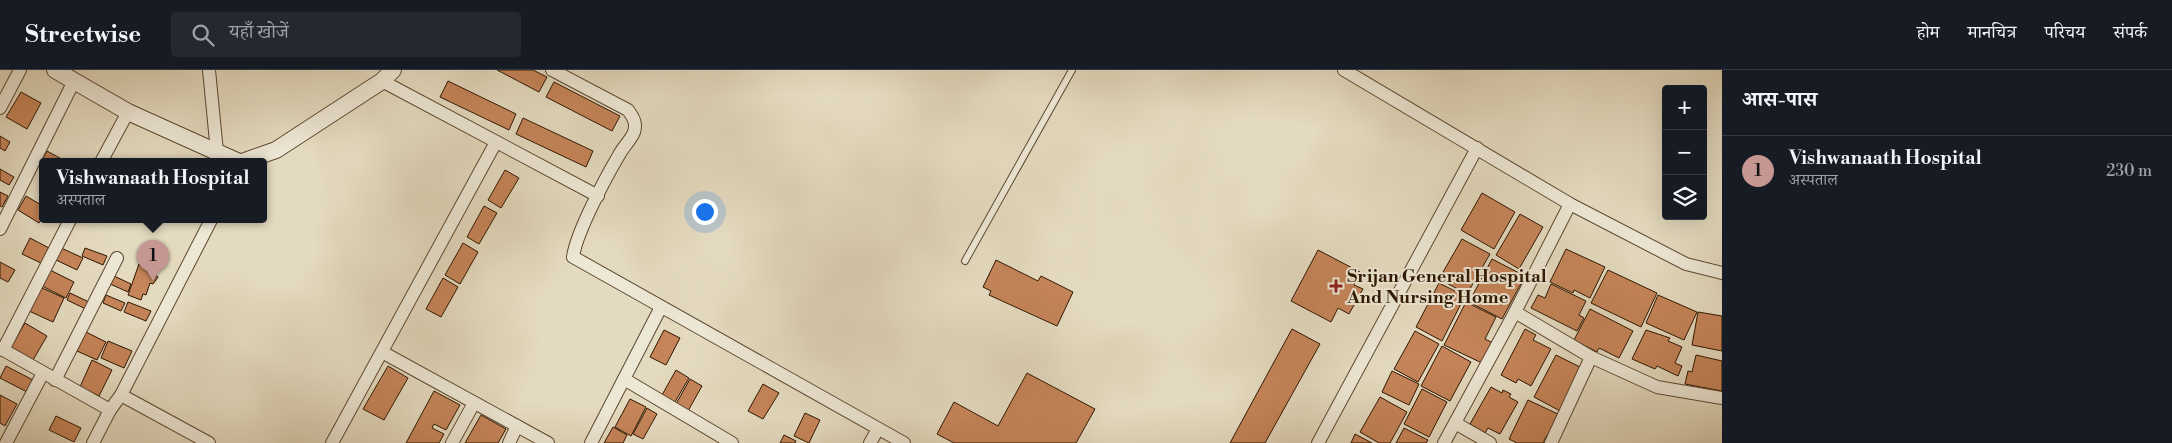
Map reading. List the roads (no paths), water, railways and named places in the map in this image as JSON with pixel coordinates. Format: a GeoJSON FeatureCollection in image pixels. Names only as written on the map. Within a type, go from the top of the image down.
{"type":"FeatureCollection","features":[{"type":"Feature","properties":{"kind":"street"},"geometry":{"type":"LineString","coordinates":[[0,108],[20,70]]}},
{"type":"Feature","properties":{"kind":"street"},"geometry":{"type":"LineString","coordinates":[[55,70],[128,112],[231,158]]}},
{"type":"Feature","properties":{"kind":"street"},"geometry":{"type":"LineString","coordinates":[[209,70],[217,152]]}},
{"type":"Feature","properties":{"kind":"street"},"geometry":{"type":"LineString","coordinates":[[552,70],[628,110],[635,120],[634,131],[618,156],[598,196],[574,246],[572,257],[904,443]]}},
{"type":"Feature","properties":{"kind":"street"},"geometry":{"type":"LineString","coordinates":[[1344,70],[1570,204],[1686,264],[1722,273]]}},
{"type":"Feature","properties":{"kind":"street"},"geometry":{"type":"LineString","coordinates":[[253,158],[276,150],[387,76],[496,142],[598,196]]}},
{"type":"Feature","properties":{"kind":"street"},"geometry":{"type":"LineString","coordinates":[[0,229],[74,81]]}},
{"type":"Feature","properties":{"kind":"street"},"geometry":{"type":"LineString","coordinates":[[103,158],[128,112]]}},
{"type":"Feature","properties":{"kind":"street"},"geometry":{"type":"LineString","coordinates":[[332,443],[496,142]]}},
{"type":"Feature","properties":{"kind":"street"},"geometry":{"type":"LineString","coordinates":[[1318,443],[1477,148]]}},
{"type":"Feature","properties":{"kind":"street"},"geometry":{"type":"LineString","coordinates":[[1444,443],[1515,312],[1570,204]]}},
{"type":"Feature","properties":{"kind":"street"},"geometry":{"type":"LineString","coordinates":[[68,223],[2,349],[110,410]]}},
{"type":"Feature","properties":{"kind":"street"},"geometry":{"type":"LineString","coordinates":[[93,443],[110,410],[121,395],[209,223]]}},
{"type":"Feature","properties":{"kind":"street"},"geometry":{"type":"LineString","coordinates":[[55,380],[117,258]]}},
{"type":"Feature","properties":{"kind":"street"},"geometry":{"type":"LineString","coordinates":[[591,443],[661,307]]}},
{"type":"Feature","properties":{"kind":"street"},"geometry":{"type":"LineString","coordinates":[[1515,312],[1591,357],[1656,387],[1722,398]]}},
{"type":"Feature","properties":{"kind":"street"},"geometry":{"type":"LineString","coordinates":[[382,352],[548,443]]}},
{"type":"Feature","properties":{"kind":"street"},"geometry":{"type":"LineString","coordinates":[[1551,443],[1591,357]]}},
{"type":"Feature","properties":{"kind":"street"},"geometry":{"type":"LineString","coordinates":[[6,443],[43,373]]}},
{"type":"Feature","properties":{"kind":"street"},"geometry":{"type":"LineString","coordinates":[[624,379],[732,443]]}},
{"type":"Feature","properties":{"kind":"street"},"geometry":{"type":"LineString","coordinates":[[121,395],[209,443]]}},
{"type":"Feature","properties":{"kind":"street"},"geometry":{"type":"LineString","coordinates":[[452,443],[474,403]]}},
{"type":"Feature","properties":{"kind":"street"},"geometry":{"type":"LineString","coordinates":[[1455,423],[1490,443]]}},
{"type":"Feature","properties":{"kind":"street"},"geometry":{"type":"LineString","coordinates":[[509,443],[517,426]]}},
{"type":"Feature","properties":{"kind":"street"},"geometry":{"type":"LineString","coordinates":[[870,443],[878,429]]}},
{"type":"Feature","properties":{"kind":"lane"},"geometry":{"type":"LineString","coordinates":[[965,261],[1072,70]]}},
{"type":"Feature","properties":{"kind":"place","name":"Vishwanaath Hospital"},"geometry":{"type":"Point","coordinates":[153,281]}},
{"type":"Feature","properties":{"kind":"place","name":"Srijan General Hospital And Nursing Home"},"geometry":{"type":"Point","coordinates":[1336,286]}}]}
